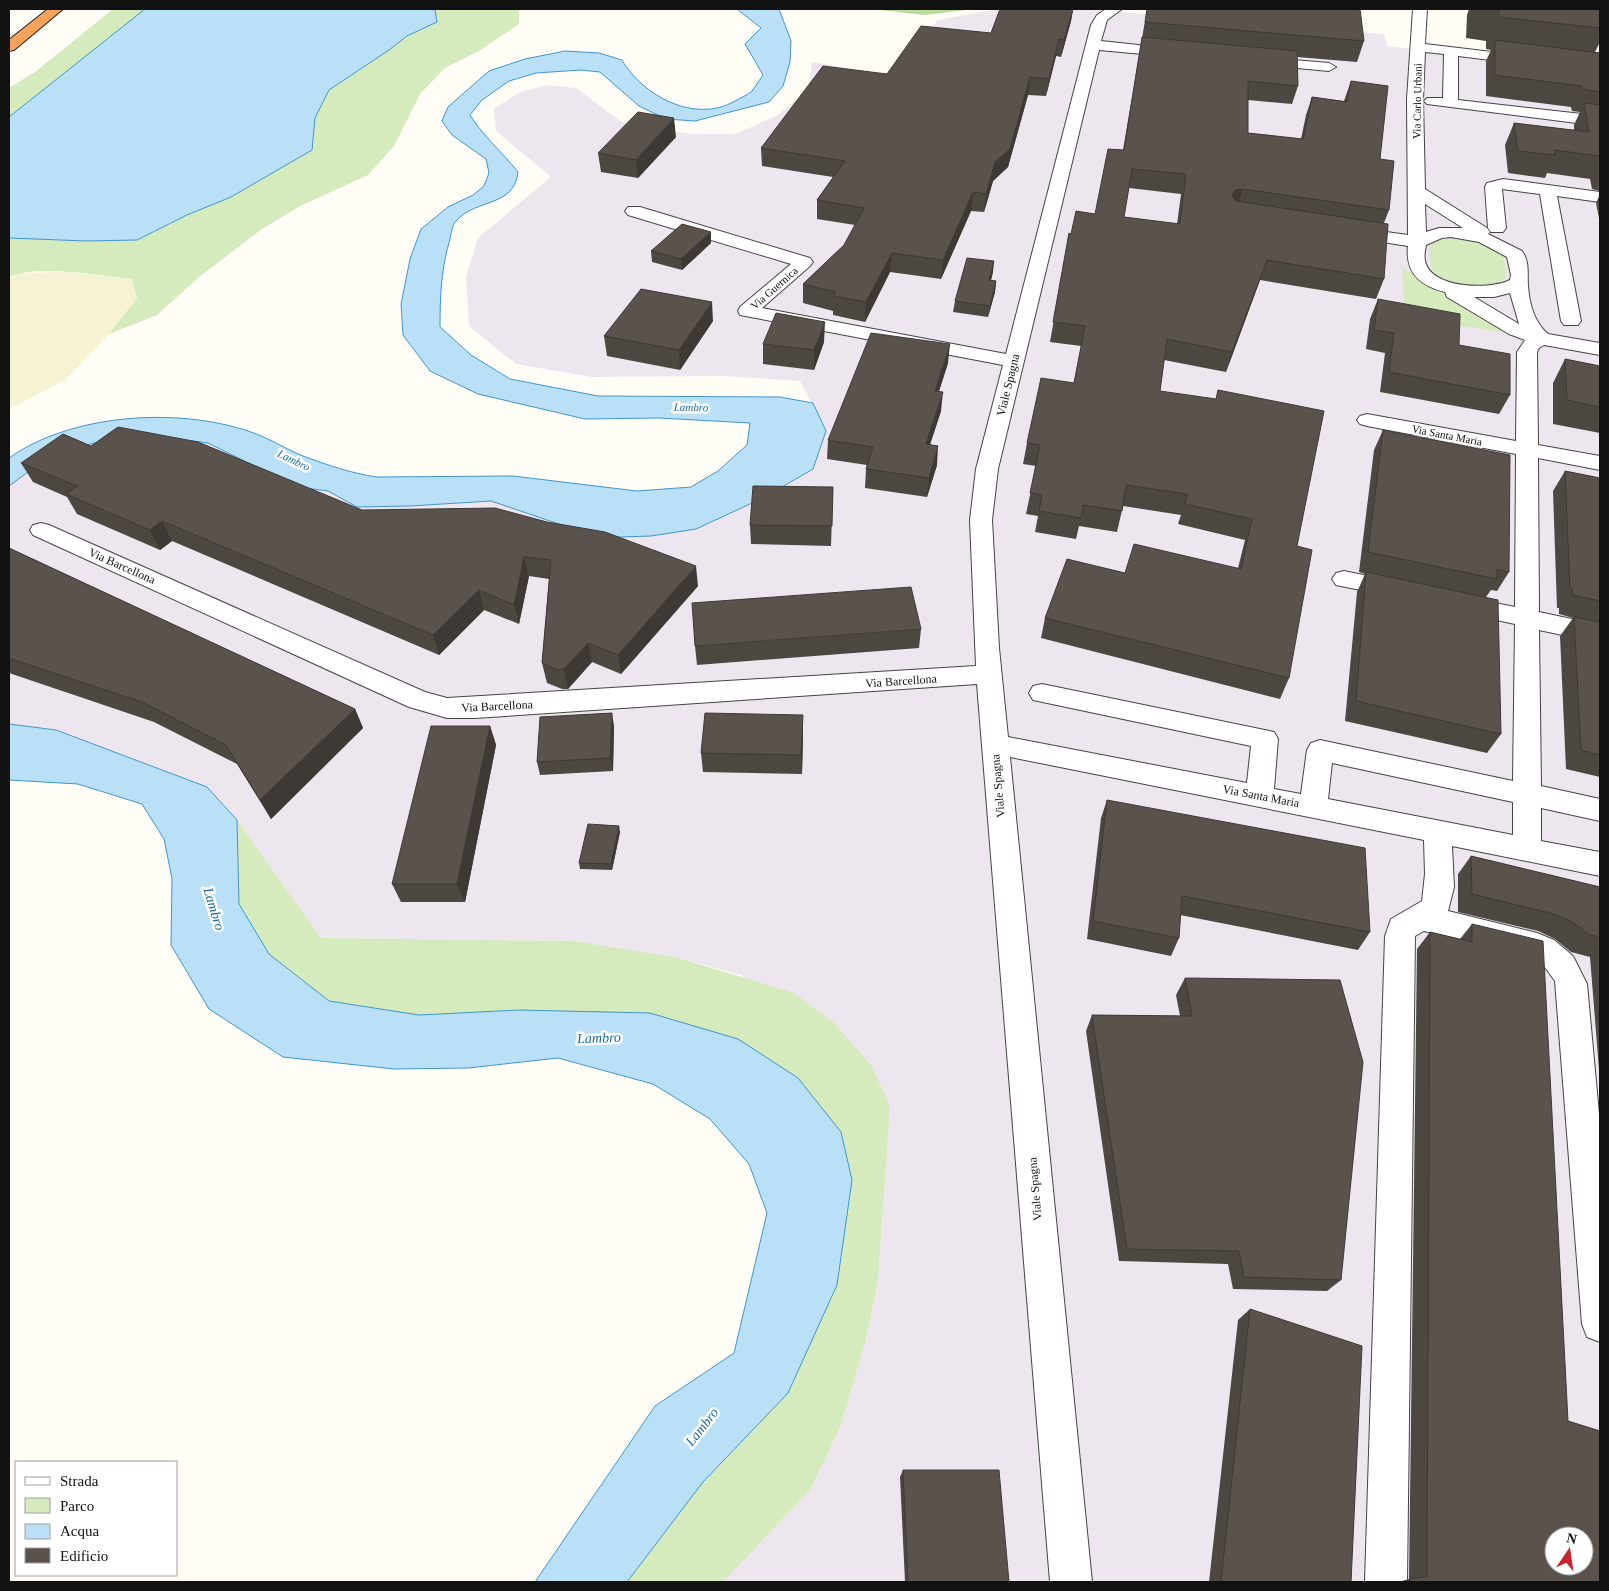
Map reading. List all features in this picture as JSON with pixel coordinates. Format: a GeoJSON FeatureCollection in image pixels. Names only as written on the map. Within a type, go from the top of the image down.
{"type":"FeatureCollection","features":[{"type":"Feature","properties":{"kind":"highway"},"geometry":{"type":"LineString","coordinates":[[9,47],[56,9]]}},
{"type":"Feature","properties":{"kind":"street","name":"Viale Spagna"},"geometry":{"type":"LineString","coordinates":[[1071,1582],[994,744],[981,520],[987,469],[1093,45],[1102,18],[1115,9]]}},
{"type":"Feature","properties":{"kind":"street","name":"Via Carlo Urbani"},"geometry":{"type":"LineString","coordinates":[[1420,9],[1415,99],[1416,262],[1422,272],[1434,281],[1516,330],[1542,339],[1600,349]]}},
{"type":"Feature","properties":{"kind":"street"},"geometry":{"type":"LineString","coordinates":[[1093,45],[1193,54]]}},
{"type":"Feature","properties":{"kind":"street"},"geometry":{"type":"LineString","coordinates":[[1418,47],[1600,70]]}},
{"type":"Feature","properties":{"kind":"street"},"geometry":{"type":"LineString","coordinates":[[1450,104],[1452,51]]}},
{"type":"Feature","properties":{"kind":"street"},"geometry":{"type":"LineString","coordinates":[[1241,59],[1328,67]]}},
{"type":"Feature","properties":{"kind":"street"},"geometry":{"type":"LineString","coordinates":[[1415,99],[1600,121]]}},
{"type":"Feature","properties":{"kind":"street"},"geometry":{"type":"LineString","coordinates":[[1495,234],[1497,191]]}},
{"type":"Feature","properties":{"kind":"street"},"geometry":{"type":"LineString","coordinates":[[1497,191],[1600,197]]}},
{"type":"Feature","properties":{"kind":"street"},"geometry":{"type":"LineString","coordinates":[[1497,191],[1513,204]]}},
{"type":"Feature","properties":{"kind":"street"},"geometry":{"type":"LineString","coordinates":[[1416,192],[1495,234],[1516,255],[1520,275],[1518,283],[1525,317],[1531,330],[1542,339],[1531,344],[1527,352],[1527,849]]}},
{"type":"Feature","properties":{"kind":"street"},"geometry":{"type":"LineString","coordinates":[[1531,206],[1549,201],[1547,259],[1570,321]]}},
{"type":"Feature","properties":{"kind":"street","name":"Via Guernica"},"geometry":{"type":"LineString","coordinates":[[634,211],[804,262],[747,312],[1014,361]]}},
{"type":"Feature","properties":{"kind":"street"},"geometry":{"type":"LineString","coordinates":[[1335,230],[1417,242],[1432,235],[1451,232],[1495,234]]}},
{"type":"Feature","properties":{"kind":"street"},"geometry":{"type":"LineString","coordinates":[[1516,255],[1547,259]]}},
{"type":"Feature","properties":{"kind":"street"},"geometry":{"type":"LineString","coordinates":[[1434,281],[1477,293],[1502,292],[1518,283]]}},
{"type":"Feature","properties":{"kind":"street","name":"Via Santa Maria"},"geometry":{"type":"LineString","coordinates":[[1367,420],[1600,463]]}},
{"type":"Feature","properties":{"kind":"street","name":"Via Barcellona"},"geometry":{"type":"LineString","coordinates":[[41,530],[418,700],[447,708],[475,708],[990,674]]}},
{"type":"Feature","properties":{"kind":"street"},"geometry":{"type":"LineString","coordinates":[[1344,579],[1600,634]]}},
{"type":"Feature","properties":{"kind":"street"},"geometry":{"type":"LineString","coordinates":[[1042,693],[1264,739],[1260,795]]}},
{"type":"Feature","properties":{"kind":"street","name":"Via Santa Maria"},"geometry":{"type":"LineString","coordinates":[[994,744],[1437,830],[1600,864]]}},
{"type":"Feature","properties":{"kind":"street"},"geometry":{"type":"LineString","coordinates":[[1313,806],[1320,750],[1600,810]]}},
{"type":"Feature","properties":{"kind":"street"},"geometry":{"type":"LineString","coordinates":[[1386,1582],[1400,936],[1402,928],[1430,913],[1437,905],[1439,866],[1437,830]]}},
{"type":"Feature","properties":{"kind":"street"},"geometry":{"type":"LineString","coordinates":[[1420,917],[1537,946],[1551,952],[1561,961],[1567,971],[1572,984],[1600,1324]]}},
{"type":"Feature","properties":{"kind":"shaded area"},"geometry":{"type":"Polygon","coordinates":[[[998,9],[1096,10],[1384,34],[1387,46],[1600,73],[1600,1582],[723,1582],[811,1489],[841,1425],[865,1343],[878,1282],[890,1107],[741,975],[679,958],[576,941],[321,938],[237,820],[207,787],[56,730],[9,724],[9,486],[43,461],[93,443],[171,438],[208,443],[297,487],[328,491],[357,507],[491,501],[565,526],[619,537],[826,431],[800,381],[723,376],[592,377],[516,364],[469,326],[466,277],[478,238],[551,177],[496,131],[494,109],[520,92],[548,85],[576,88],[623,123],[690,134],[736,134],[778,115],[808,89],[812,62],[888,75],[938,20],[998,9]]]}},
{"type":"Feature","properties":{"kind":"shaded area"},"geometry":{"type":"Polygon","coordinates":[[[66,272],[132,279],[137,298],[109,334],[65,380],[9,409],[9,277],[19,273],[66,272]]]}},
{"type":"Feature","properties":{"kind":"green space"},"geometry":{"type":"Polygon","coordinates":[[[113,9],[145,9],[9,117],[9,88],[35,72],[113,9]]]}},
{"type":"Feature","properties":{"kind":"green space"},"geometry":{"type":"Polygon","coordinates":[[[431,9],[519,9],[519,24],[479,51],[445,68],[420,94],[394,146],[368,175],[300,206],[262,229],[199,277],[157,315],[109,334],[137,298],[132,279],[52,271],[21,273],[9,277],[9,238],[86,241],[137,240],[187,215],[231,197],[312,150],[315,118],[329,90],[407,36],[436,22],[435,10],[431,9]]]}},
{"type":"Feature","properties":{"kind":"green space"},"geometry":{"type":"Polygon","coordinates":[[[871,9],[974,9],[925,15],[871,9]]]}},
{"type":"Feature","properties":{"kind":"green space"},"geometry":{"type":"Polygon","coordinates":[[[1455,238],[1486,244],[1503,255],[1507,273],[1505,279],[1489,286],[1467,286],[1446,280],[1438,275],[1430,264],[1429,246],[1436,241],[1455,238]]]}},
{"type":"Feature","properties":{"kind":"green space"},"geometry":{"type":"Polygon","coordinates":[[[1402,267],[1507,333],[1404,317],[1402,267]]]}},
{"type":"Feature","properties":{"kind":"green space"},"geometry":{"type":"Polygon","coordinates":[[[237,820],[321,938],[576,941],[679,958],[794,993],[833,1022],[872,1066],[890,1107],[878,1282],[865,1343],[841,1425],[811,1489],[723,1582],[627,1582],[703,1482],[788,1393],[852,1180],[519,1010],[419,1015],[329,1001],[269,954],[239,904],[237,820]]]}},
{"type":"Feature","properties":{"kind":"water"},"geometry":{"type":"Polygon","coordinates":[[[145,9],[431,9],[435,10],[437,22],[407,36],[329,90],[315,118],[312,150],[231,197],[187,215],[137,240],[86,241],[9,238],[9,117],[145,9]]]}},
{"type":"Feature","properties":{"kind":"water","name":"Lambro"},"geometry":{"type":"Polygon","coordinates":[[[737,9],[779,9],[791,41],[790,62],[783,86],[769,102],[695,121],[666,119],[639,106],[600,72],[581,70],[536,73],[509,81],[482,100],[470,115],[518,172],[515,183],[509,192],[464,214],[456,221],[452,230],[443,272],[440,327],[471,355],[510,379],[598,396],[780,397],[813,403],[826,431],[813,469],[763,498],[696,529],[651,536],[619,537],[565,526],[491,501],[357,507],[328,491],[297,487],[208,443],[171,438],[93,443],[43,461],[9,486],[9,458],[34,443],[62,432],[93,424],[157,417],[220,423],[262,436],[296,453],[330,466],[376,477],[513,476],[637,491],[691,487],[718,471],[747,445],[750,423],[659,418],[585,419],[478,394],[430,371],[403,335],[401,304],[410,259],[421,229],[448,207],[473,195],[484,186],[489,173],[486,159],[452,135],[442,121],[448,107],[489,71],[525,59],[565,51],[599,53],[622,60],[643,85],[671,103],[687,108],[720,107],[750,92],[763,75],[745,44],[761,28],[737,9]]]}},
{"type":"Feature","properties":{"kind":"water","name":"Lambro"},"geometry":{"type":"Polygon","coordinates":[[[9,724],[56,730],[207,787],[237,820],[239,904],[269,954],[329,1001],[419,1015],[519,1010],[650,1013],[738,1039],[798,1078],[841,1132],[852,1180],[837,1285],[788,1393],[703,1482],[627,1582],[535,1582],[655,1406],[734,1353],[767,1213],[749,1164],[710,1119],[653,1084],[558,1058],[468,1068],[394,1069],[283,1057],[209,1009],[171,945],[172,879],[164,839],[142,804],[78,784],[9,780],[9,724]]]}},
{"type":"Feature","properties":{"kind":"building"},"geometry":{"type":"Polygon","coordinates":[[[1000,9],[1073,9],[1064,40],[1059,39],[1049,79],[1030,77],[1010,149],[995,162],[986,194],[973,192],[943,260],[892,253],[866,302],[834,296],[835,292],[803,284],[844,245],[864,208],[817,200],[845,161],[761,148],[823,66],[887,74],[921,26],[991,33],[1000,9]]]}},
{"type":"Feature","properties":{"kind":"building"},"geometry":{"type":"Polygon","coordinates":[[[1147,9],[1360,9],[1364,41],[1145,22],[1147,9]]]}},
{"type":"Feature","properties":{"kind":"building"},"geometry":{"type":"Polygon","coordinates":[[[1499,9],[1600,9],[1600,28],[1499,17],[1499,9]]]}},
{"type":"Feature","properties":{"kind":"building"},"geometry":{"type":"Polygon","coordinates":[[[1142,37],[1297,51],[1298,86],[1248,81],[1248,133],[1303,139],[1312,97],[1347,102],[1351,81],[1388,86],[1380,159],[1394,161],[1389,210],[1243,189],[1235,190],[1232,195],[1236,201],[1388,224],[1384,279],[1267,260],[1232,352],[1167,339],[1160,391],[1216,399],[1218,390],[1324,411],[1297,546],[1312,550],[1289,678],[1045,618],[1067,559],[1125,573],[1134,544],[1241,569],[1252,519],[1185,504],[1187,494],[1126,485],[1122,511],[1083,505],[1081,518],[1039,511],[1042,495],[1030,493],[1040,445],[1027,443],[1041,378],[1074,383],[1085,326],[1053,322],[1069,233],[1071,234],[1076,211],[1095,214],[1108,149],[1124,150],[1142,37]],[[1132,169],[1124,217],[1180,224],[1186,174],[1132,169]]]}},
{"type":"Feature","properties":{"kind":"building"},"geometry":{"type":"Polygon","coordinates":[[[1495,40],[1600,53],[1600,92],[1582,89],[1581,86],[1495,75],[1495,40]]]}},
{"type":"Feature","properties":{"kind":"building"},"geometry":{"type":"Polygon","coordinates":[[[1584,103],[1600,105],[1600,156],[1554,150],[1555,155],[1518,151],[1514,123],[1589,132],[1584,103]]]}},
{"type":"Feature","properties":{"kind":"building"},"geometry":{"type":"Polygon","coordinates":[[[638,112],[674,118],[636,160],[598,153],[638,112]]]}},
{"type":"Feature","properties":{"kind":"building"},"geometry":{"type":"Polygon","coordinates":[[[682,224],[711,232],[681,259],[651,251],[682,224]]]}},
{"type":"Feature","properties":{"kind":"building"},"geometry":{"type":"Polygon","coordinates":[[[967,258],[994,261],[989,280],[996,281],[990,306],[955,301],[967,258]]]}},
{"type":"Feature","properties":{"kind":"building"},"geometry":{"type":"Polygon","coordinates":[[[641,289],[712,302],[679,350],[604,336],[641,289]]]}},
{"type":"Feature","properties":{"kind":"building"},"geometry":{"type":"Polygon","coordinates":[[[1378,299],[1460,314],[1459,345],[1510,354],[1510,395],[1389,372],[1394,333],[1374,330],[1378,299]]]}},
{"type":"Feature","properties":{"kind":"building"},"geometry":{"type":"Polygon","coordinates":[[[776,313],[825,322],[814,350],[763,344],[776,313]]]}},
{"type":"Feature","properties":{"kind":"building"},"geometry":{"type":"Polygon","coordinates":[[[871,333],[950,344],[935,391],[943,392],[926,444],[938,446],[929,478],[866,469],[873,447],[828,440],[871,333]]]}},
{"type":"Feature","properties":{"kind":"building"},"geometry":{"type":"Polygon","coordinates":[[[1565,359],[1600,366],[1600,407],[1567,400],[1565,359]]]}},
{"type":"Feature","properties":{"kind":"building"},"geometry":{"type":"Polygon","coordinates":[[[118,427],[198,442],[362,510],[495,508],[547,522],[605,532],[696,566],[618,655],[588,643],[564,669],[558,670],[542,663],[551,560],[524,557],[514,605],[479,590],[433,635],[162,521],[150,530],[66,494],[77,486],[21,463],[63,434],[91,446],[118,427]]]}},
{"type":"Feature","properties":{"kind":"building"},"geometry":{"type":"Polygon","coordinates":[[[1383,430],[1510,455],[1509,572],[1497,569],[1497,579],[1368,552],[1383,430]]]}},
{"type":"Feature","properties":{"kind":"building"},"geometry":{"type":"Polygon","coordinates":[[[1565,471],[1600,478],[1600,601],[1573,595],[1572,588],[1570,588],[1565,471]]]}},
{"type":"Feature","properties":{"kind":"building"},"geometry":{"type":"Polygon","coordinates":[[[753,486],[833,487],[832,526],[750,525],[753,486]]]}},
{"type":"Feature","properties":{"kind":"building"},"geometry":{"type":"Polygon","coordinates":[[[9,548],[355,709],[260,800],[226,745],[142,702],[9,658],[9,548]]]}},
{"type":"Feature","properties":{"kind":"building"},"geometry":{"type":"Polygon","coordinates":[[[1366,572],[1498,600],[1501,734],[1356,701],[1366,572]]]}},
{"type":"Feature","properties":{"kind":"building"},"geometry":{"type":"Polygon","coordinates":[[[911,587],[921,629],[695,646],[692,603],[911,587]]]}},
{"type":"Feature","properties":{"kind":"building"},"geometry":{"type":"Polygon","coordinates":[[[1574,617],[1600,622],[1600,755],[1581,750],[1574,617]]]}},
{"type":"Feature","properties":{"kind":"building"},"geometry":{"type":"Polygon","coordinates":[[[612,713],[610,758],[537,762],[540,717],[612,713]]]}},
{"type":"Feature","properties":{"kind":"building"},"geometry":{"type":"Polygon","coordinates":[[[705,713],[803,715],[801,755],[701,753],[705,713]]]}},
{"type":"Feature","properties":{"kind":"building"},"geometry":{"type":"Polygon","coordinates":[[[431,726],[490,726],[457,884],[392,884],[431,726]]]}},
{"type":"Feature","properties":{"kind":"building"},"geometry":{"type":"Polygon","coordinates":[[[1107,800],[1365,848],[1370,932],[1182,896],[1179,938],[1093,921],[1107,800]]]}},
{"type":"Feature","properties":{"kind":"building"},"geometry":{"type":"Polygon","coordinates":[[[588,824],[619,826],[611,864],[579,863],[588,824]]]}},
{"type":"Feature","properties":{"kind":"building"},"geometry":{"type":"Polygon","coordinates":[[[1471,856],[1600,887],[1600,938],[1588,934],[1571,921],[1554,914],[1472,894],[1471,856]]]}},
{"type":"Feature","properties":{"kind":"building"},"geometry":{"type":"Polygon","coordinates":[[[1472,924],[1543,941],[1568,1421],[1600,1431],[1600,1582],[1410,1582],[1410,1579],[1427,1577],[1430,932],[1472,942],[1472,924]]]}},
{"type":"Feature","properties":{"kind":"building"},"geometry":{"type":"Polygon","coordinates":[[[1185,978],[1340,980],[1363,1062],[1341,1280],[1244,1277],[1239,1251],[1127,1249],[1092,1015],[1192,1016],[1185,978]]]}},
{"type":"Feature","properties":{"kind":"building"},"geometry":{"type":"Polygon","coordinates":[[[1250,1309],[1362,1346],[1351,1582],[1221,1582],[1250,1309]]]}},
{"type":"Feature","properties":{"kind":"building"},"geometry":{"type":"Polygon","coordinates":[[[903,1470],[999,1470],[1009,1582],[908,1582],[903,1470]]]}}]}
